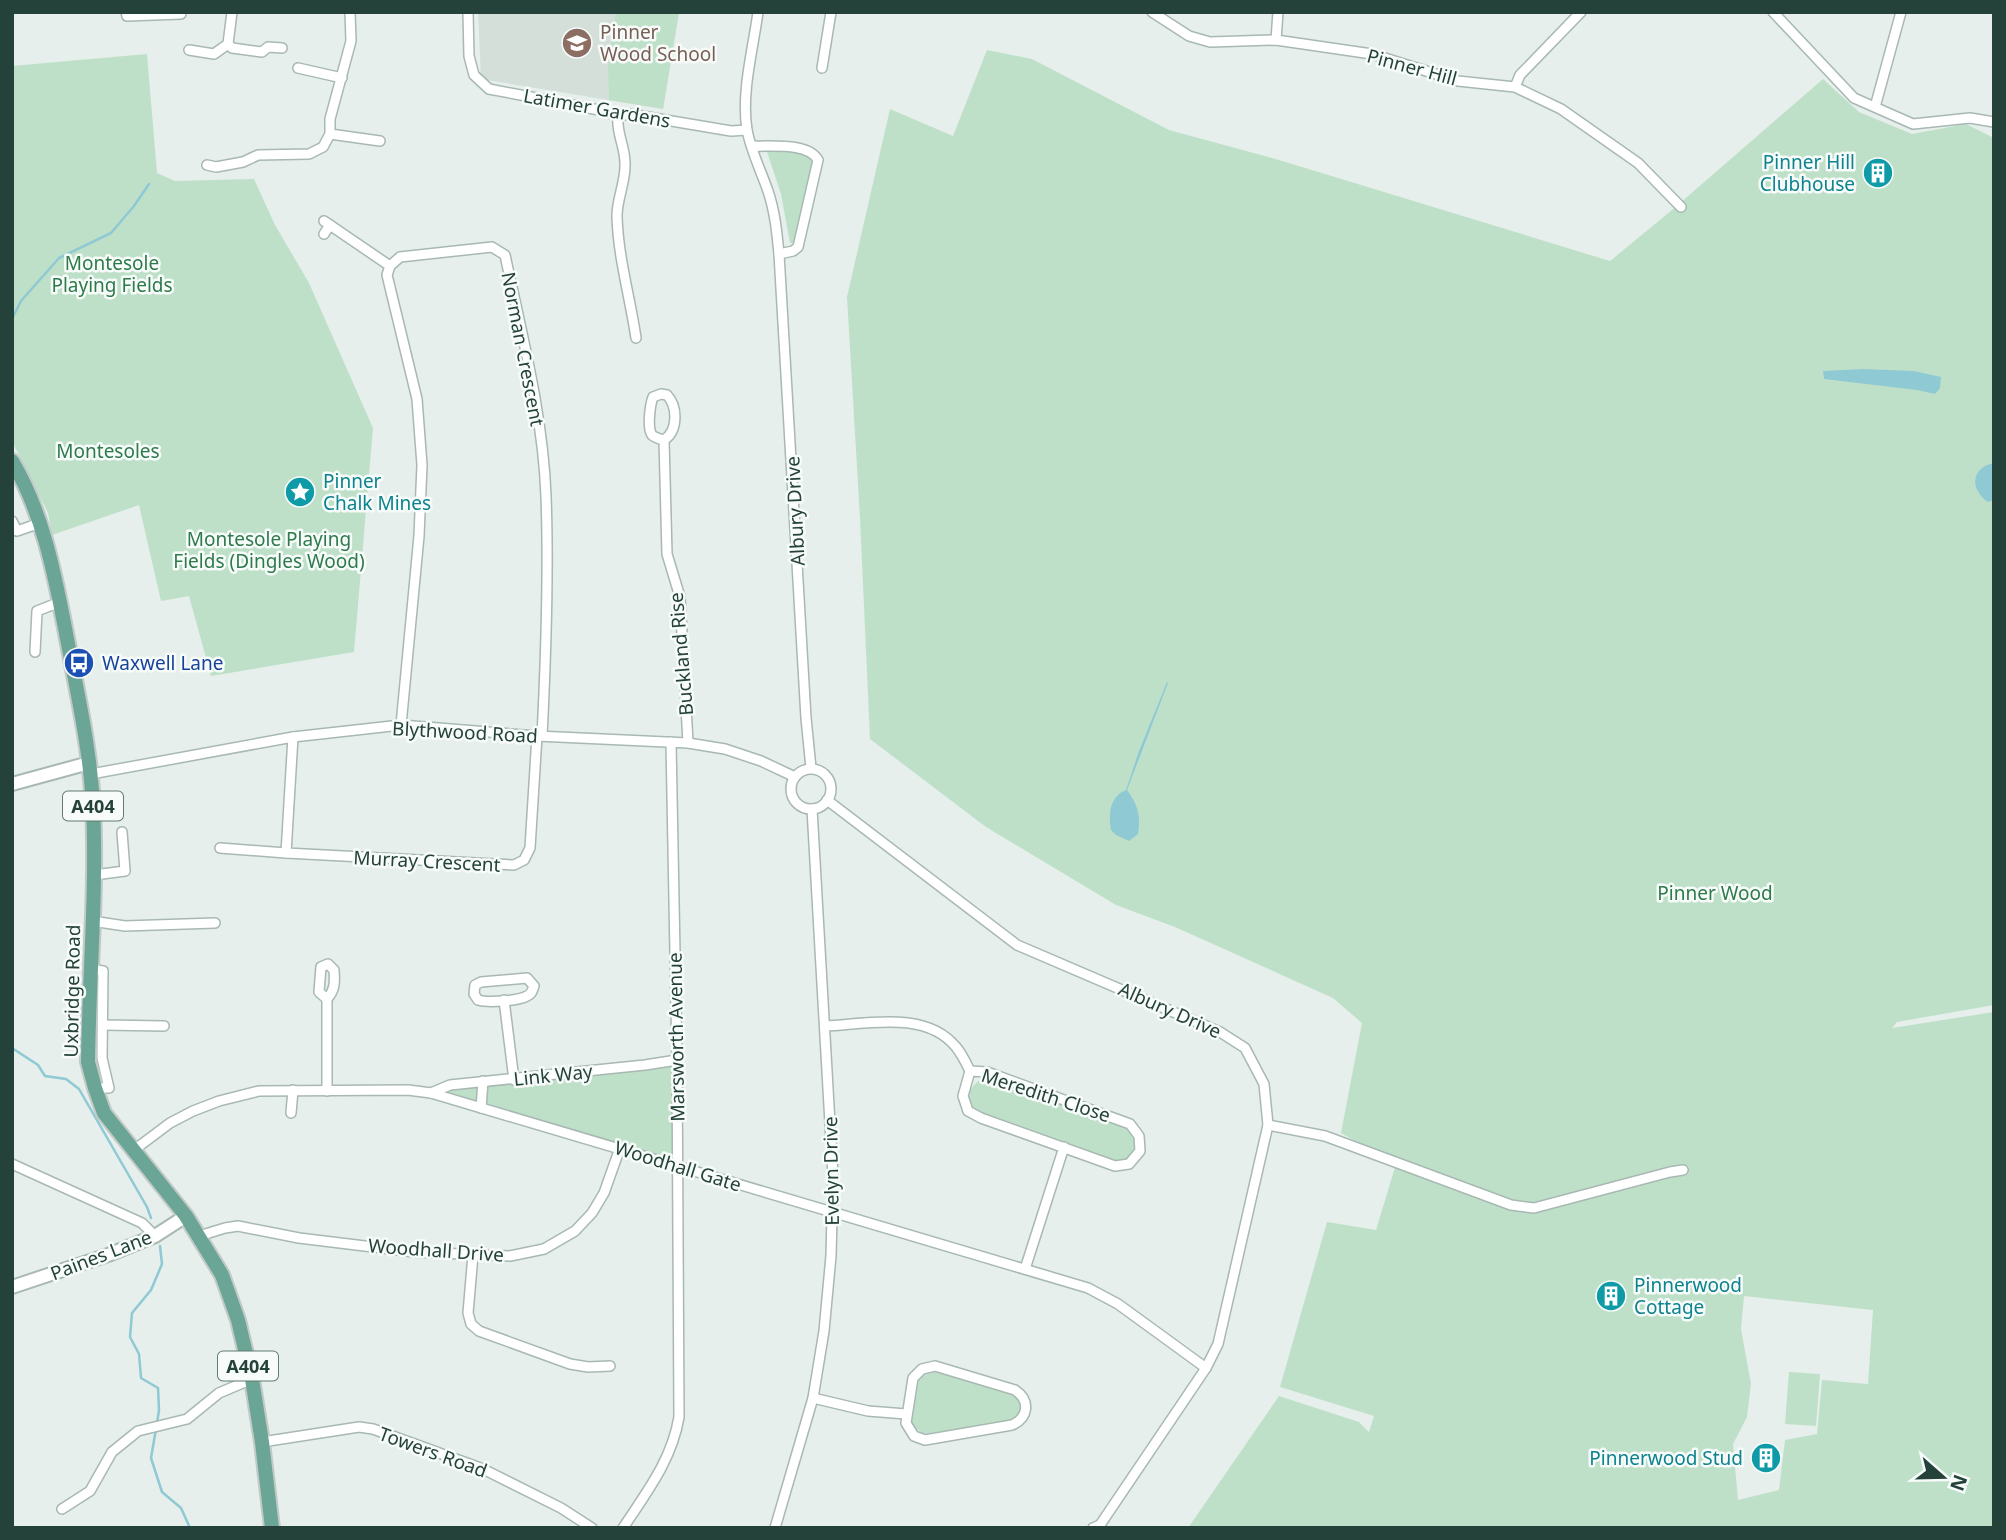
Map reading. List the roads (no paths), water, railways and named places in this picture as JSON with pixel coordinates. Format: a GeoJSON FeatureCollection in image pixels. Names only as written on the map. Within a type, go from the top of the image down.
{"type":"FeatureCollection","features":[{"type":"Feature","properties":{"kind":"main road","name":"Uxbridge Road"},"geometry":{"type":"LineString","coordinates":[[12,461],[24,482],[40,523],[60,602],[90,768],[94,875],[88,1062],[94,1088],[104,1113],[186,1216],[222,1275],[238,1321],[252,1379],[272,1528]]}},
{"type":"Feature","properties":{"kind":"street"},"geometry":{"type":"LineString","coordinates":[[125,12],[127,16],[181,14]]}},
{"type":"Feature","properties":{"kind":"street"},"geometry":{"type":"LineString","coordinates":[[189,50],[214,54],[228,44],[232,12]]}},
{"type":"Feature","properties":{"kind":"street"},"geometry":{"type":"LineString","coordinates":[[207,165],[216,167],[243,162],[258,155],[309,155],[323,148],[330,134],[330,119],[351,41],[350,12]]}},
{"type":"Feature","properties":{"kind":"street","name":"Latimer Gardens"},"geometry":{"type":"LineString","coordinates":[[468,12],[469,55],[474,75],[489,89],[618,116],[630,114],[730,131],[747,130]]}},
{"type":"Feature","properties":{"kind":"street","name":"Albury Drive"},"geometry":{"type":"LineString","coordinates":[[758,12],[746,105],[747,130],[769,192],[779,254],[811,768]]}},
{"type":"Feature","properties":{"kind":"street"},"geometry":{"type":"LineString","coordinates":[[822,68],[831,12]]}},
{"type":"Feature","properties":{"kind":"street","name":"Pinner Hill"},"geometry":{"type":"LineString","coordinates":[[1152,12],[1189,36],[1210,43],[1276,40],[1372,54],[1458,81],[1515,87],[1561,109],[1638,163],[1681,207]]}},
{"type":"Feature","properties":{"kind":"street"},"geometry":{"type":"LineString","coordinates":[[1276,40],[1278,12]]}},
{"type":"Feature","properties":{"kind":"street"},"geometry":{"type":"LineString","coordinates":[[1515,87],[1520,75],[1581,12]]}},
{"type":"Feature","properties":{"kind":"street"},"geometry":{"type":"LineString","coordinates":[[1773,12],[1854,97],[1913,124],[1970,118],[1994,122]]}},
{"type":"Feature","properties":{"kind":"street"},"geometry":{"type":"LineString","coordinates":[[1875,107],[1901,12]]}},
{"type":"Feature","properties":{"kind":"street"},"geometry":{"type":"LineString","coordinates":[[228,44],[232,48],[262,52],[268,47],[282,48]]}},
{"type":"Feature","properties":{"kind":"street"},"geometry":{"type":"LineString","coordinates":[[298,68],[342,78]]}},
{"type":"Feature","properties":{"kind":"street"},"geometry":{"type":"LineString","coordinates":[[618,116],[616,128],[623,147],[625,164],[617,212],[618,244],[636,338]]}},
{"type":"Feature","properties":{"kind":"street"},"geometry":{"type":"LineString","coordinates":[[330,134],[380,141]]}},
{"type":"Feature","properties":{"kind":"street"},"geometry":{"type":"LineString","coordinates":[[752,146],[803,148],[818,160],[797,247],[793,251],[779,254]]}},
{"type":"Feature","properties":{"kind":"street"},"geometry":{"type":"LineString","coordinates":[[324,234],[327,223],[390,265],[387,275],[417,399],[422,465],[419,536],[401,725]]}},
{"type":"Feature","properties":{"kind":"street","name":"Norman Crescent"},"geometry":{"type":"LineString","coordinates":[[390,265],[400,257],[492,247],[505,255],[536,396],[546,495],[546,651],[540,736]]}},
{"type":"Feature","properties":{"kind":"street","name":"Buckland Rise"},"geometry":{"type":"LineString","coordinates":[[662,394],[667,395],[673,404],[674,427],[671,435],[664,440],[652,435],[650,430],[650,404],[653,397],[662,394]]}},
{"type":"Feature","properties":{"kind":"street","name":"Buckland Rise"},"geometry":{"type":"LineString","coordinates":[[664,440],[667,554],[680,597],[688,743]]}},
{"type":"Feature","properties":{"kind":"street"},"geometry":{"type":"LineString","coordinates":[[12,521],[17,531],[40,523]]}},
{"type":"Feature","properties":{"kind":"street"},"geometry":{"type":"LineString","coordinates":[[35,652],[37,611],[60,602]]}},
{"type":"Feature","properties":{"kind":"street","name":"Blythwood Road"},"geometry":{"type":"LineString","coordinates":[[90,768],[293,737],[401,725],[540,736],[688,743],[725,749],[761,761],[795,777]]}},
{"type":"Feature","properties":{"kind":"street","name":"Murray Crescent"},"geometry":{"type":"LineString","coordinates":[[220,848],[514,866],[524,860],[530,848],[540,736]]}},
{"type":"Feature","properties":{"kind":"street"},"geometry":{"type":"LineString","coordinates":[[286,853],[293,737]]}},
{"type":"Feature","properties":{"kind":"street","name":"Marsworth Avenue"},"geometry":{"type":"LineString","coordinates":[[623,1528],[661,1471],[676,1436],[679,1417],[677,1060],[671,742]]}},
{"type":"Feature","properties":{"kind":"street"},"geometry":{"type":"LineString","coordinates":[[12,784],[90,768]]}},
{"type":"Feature","properties":{"kind":"street"},"geometry":{"type":"LineString","coordinates":[[805,769],[823,772],[831,788],[823,805],[812,809],[804,808],[794,800],[791,788],[795,777],[805,769]]}},
{"type":"Feature","properties":{"kind":"street","name":"Albury Drive"},"geometry":{"type":"LineString","coordinates":[[827,800],[1017,945],[1220,1032],[1245,1048],[1264,1084],[1268,1125],[1218,1344],[1206,1368],[1098,1527]]}},
{"type":"Feature","properties":{"kind":"street","name":"Evelyn Drive"},"geometry":{"type":"LineString","coordinates":[[775,1528],[813,1398],[824,1332],[833,1212],[833,1162],[812,809]]}},
{"type":"Feature","properties":{"kind":"street"},"geometry":{"type":"LineString","coordinates":[[94,875],[125,871],[122,832]]}},
{"type":"Feature","properties":{"kind":"street"},"geometry":{"type":"LineString","coordinates":[[92,921],[125,926],[215,923]]}},
{"type":"Feature","properties":{"kind":"street"},"geometry":{"type":"LineString","coordinates":[[90,969],[103,971],[102,1058],[109,1088],[94,1088]]}},
{"type":"Feature","properties":{"kind":"street"},"geometry":{"type":"LineString","coordinates":[[527,978],[534,986],[526,997],[504,1000],[478,1000],[474,994],[475,985],[481,982],[527,978]]}},
{"type":"Feature","properties":{"kind":"street"},"geometry":{"type":"LineString","coordinates":[[327,999],[327,1090]]}},
{"type":"Feature","properties":{"kind":"street"},"geometry":{"type":"LineString","coordinates":[[504,1000],[514,1080]]}},
{"type":"Feature","properties":{"kind":"street","name":"Meredith Close"},"geometry":{"type":"LineString","coordinates":[[825,1026],[906,1022],[933,1029],[956,1046],[970,1071],[963,1096],[968,1111],[1115,1166],[1129,1164],[1140,1151],[1139,1136],[1130,1124],[987,1072],[970,1071]]}},
{"type":"Feature","properties":{"kind":"street"},"geometry":{"type":"LineString","coordinates":[[103,1025],[164,1026]]}},
{"type":"Feature","properties":{"kind":"street","name":"Link Way"},"geometry":{"type":"LineString","coordinates":[[432,1093],[450,1085],[677,1060]]}},
{"type":"Feature","properties":{"kind":"street"},"geometry":{"type":"LineString","coordinates":[[481,1108],[483,1081]]}},
{"type":"Feature","properties":{"kind":"street"},"geometry":{"type":"LineString","coordinates":[[291,1113],[293,1090]]}},
{"type":"Feature","properties":{"kind":"street","name":"Woodhall Gate"},"geometry":{"type":"LineString","coordinates":[[134,1150],[170,1123],[219,1101],[259,1091],[408,1090],[432,1093],[1088,1288],[1118,1304],[1206,1368]]}},
{"type":"Feature","properties":{"kind":"street"},"geometry":{"type":"LineString","coordinates":[[1268,1125],[1325,1136],[1511,1205],[1534,1208],[1684,1170]]}},
{"type":"Feature","properties":{"kind":"street"},"geometry":{"type":"LineString","coordinates":[[1025,1269],[1064,1147]]}},
{"type":"Feature","properties":{"kind":"street","name":"Woodhall Drive"},"geometry":{"type":"LineString","coordinates":[[199,1236],[238,1226],[299,1238],[414,1252],[510,1256],[544,1250],[575,1231],[592,1213],[604,1193],[620,1148]]}},
{"type":"Feature","properties":{"kind":"street"},"geometry":{"type":"LineString","coordinates":[[12,1164],[142,1223],[155,1236]]}},
{"type":"Feature","properties":{"kind":"street","name":"Paines Lane"},"geometry":{"type":"LineString","coordinates":[[12,1287],[108,1255],[155,1236],[186,1216]]}},
{"type":"Feature","properties":{"kind":"street"},"geometry":{"type":"LineString","coordinates":[[472,1255],[468,1313],[471,1324],[479,1331],[570,1364],[587,1367],[610,1366]]}},
{"type":"Feature","properties":{"kind":"street"},"geometry":{"type":"LineString","coordinates":[[935,1366],[1015,1390],[1023,1396],[1026,1404],[1026,1414],[1012,1425],[925,1440],[914,1436],[906,1423],[906,1414],[913,1378],[922,1369],[935,1366]]}},
{"type":"Feature","properties":{"kind":"street"},"geometry":{"type":"LineString","coordinates":[[62,1509],[90,1491],[112,1452],[138,1431],[187,1419],[219,1393],[252,1379]]}},
{"type":"Feature","properties":{"kind":"street"},"geometry":{"type":"LineString","coordinates":[[813,1398],[868,1411],[906,1414]]}},
{"type":"Feature","properties":{"kind":"street","name":"Towers Road"},"geometry":{"type":"LineString","coordinates":[[262,1442],[359,1427],[373,1429],[483,1469],[561,1508],[592,1528]]}},
{"type":"Feature","properties":{"kind":"water"},"geometry":{"type":"Polygon","coordinates":[[[1823,371],[1914,371],[1941,377],[1940,388],[1935,394],[1824,379],[1823,371]]]}},
{"type":"Feature","properties":{"kind":"water"},"geometry":{"type":"Polygon","coordinates":[[[1994,463],[1994,500],[1988,502],[1978,492],[1975,480],[1980,470],[1994,463]]]}},
{"type":"Feature","properties":{"kind":"water"},"geometry":{"type":"Polygon","coordinates":[[[1167,682],[1127,790],[1139,816],[1138,834],[1129,841],[1111,830],[1111,806],[1116,797],[1126,790],[1167,682]]]}},
{"type":"Feature","properties":{"kind":"waterway"},"geometry":{"type":"LineString","coordinates":[[12,319],[21,301],[59,258],[111,233],[149,184]]}},
{"type":"Feature","properties":{"kind":"waterway"},"geometry":{"type":"LineString","coordinates":[[12,1048],[38,1065],[45,1076],[66,1079],[79,1089],[151,1218]]}},
{"type":"Feature","properties":{"kind":"waterway"},"geometry":{"type":"LineString","coordinates":[[157,1423],[158,1388],[141,1378],[139,1354],[130,1337],[132,1313],[151,1290],[162,1264],[160,1246]]}},
{"type":"Feature","properties":{"kind":"waterway"},"geometry":{"type":"LineString","coordinates":[[156,1429],[151,1458],[162,1492],[181,1508],[190,1528]]}},
{"type":"Feature","properties":{"kind":"place","name":"Pinner Wood School"},"geometry":{"type":"Point","coordinates":[577,43]}},
{"type":"Feature","properties":{"kind":"place","name":"Pinner Hill Clubhouse"},"geometry":{"type":"Point","coordinates":[1878,173]}},
{"type":"Feature","properties":{"kind":"place","name":"Pinner Chalk Mines"},"geometry":{"type":"Point","coordinates":[300,492]}},
{"type":"Feature","properties":{"kind":"place","name":"Waxwell Lane"},"geometry":{"type":"Point","coordinates":[79,663]}},
{"type":"Feature","properties":{"kind":"place","name":"Pinnerwood Cottage"},"geometry":{"type":"Point","coordinates":[1611,1296]}},
{"type":"Feature","properties":{"kind":"place","name":"Pinnerwood Stud"},"geometry":{"type":"Point","coordinates":[1766,1458]}},
{"type":"Feature","properties":{"kind":"park label","name":"Montesole Playing Fields"},"geometry":{"type":"Point","coordinates":[112,274]}},
{"type":"Feature","properties":{"kind":"park label","name":"Montesoles"},"geometry":{"type":"Point","coordinates":[108,451]}},
{"type":"Feature","properties":{"kind":"park label","name":"Montesole Playing Fields (Dingles Wood)"},"geometry":{"type":"Point","coordinates":[269,550]}},
{"type":"Feature","properties":{"kind":"park label","name":"Pinner Wood"},"geometry":{"type":"Point","coordinates":[1715,893]}}]}
